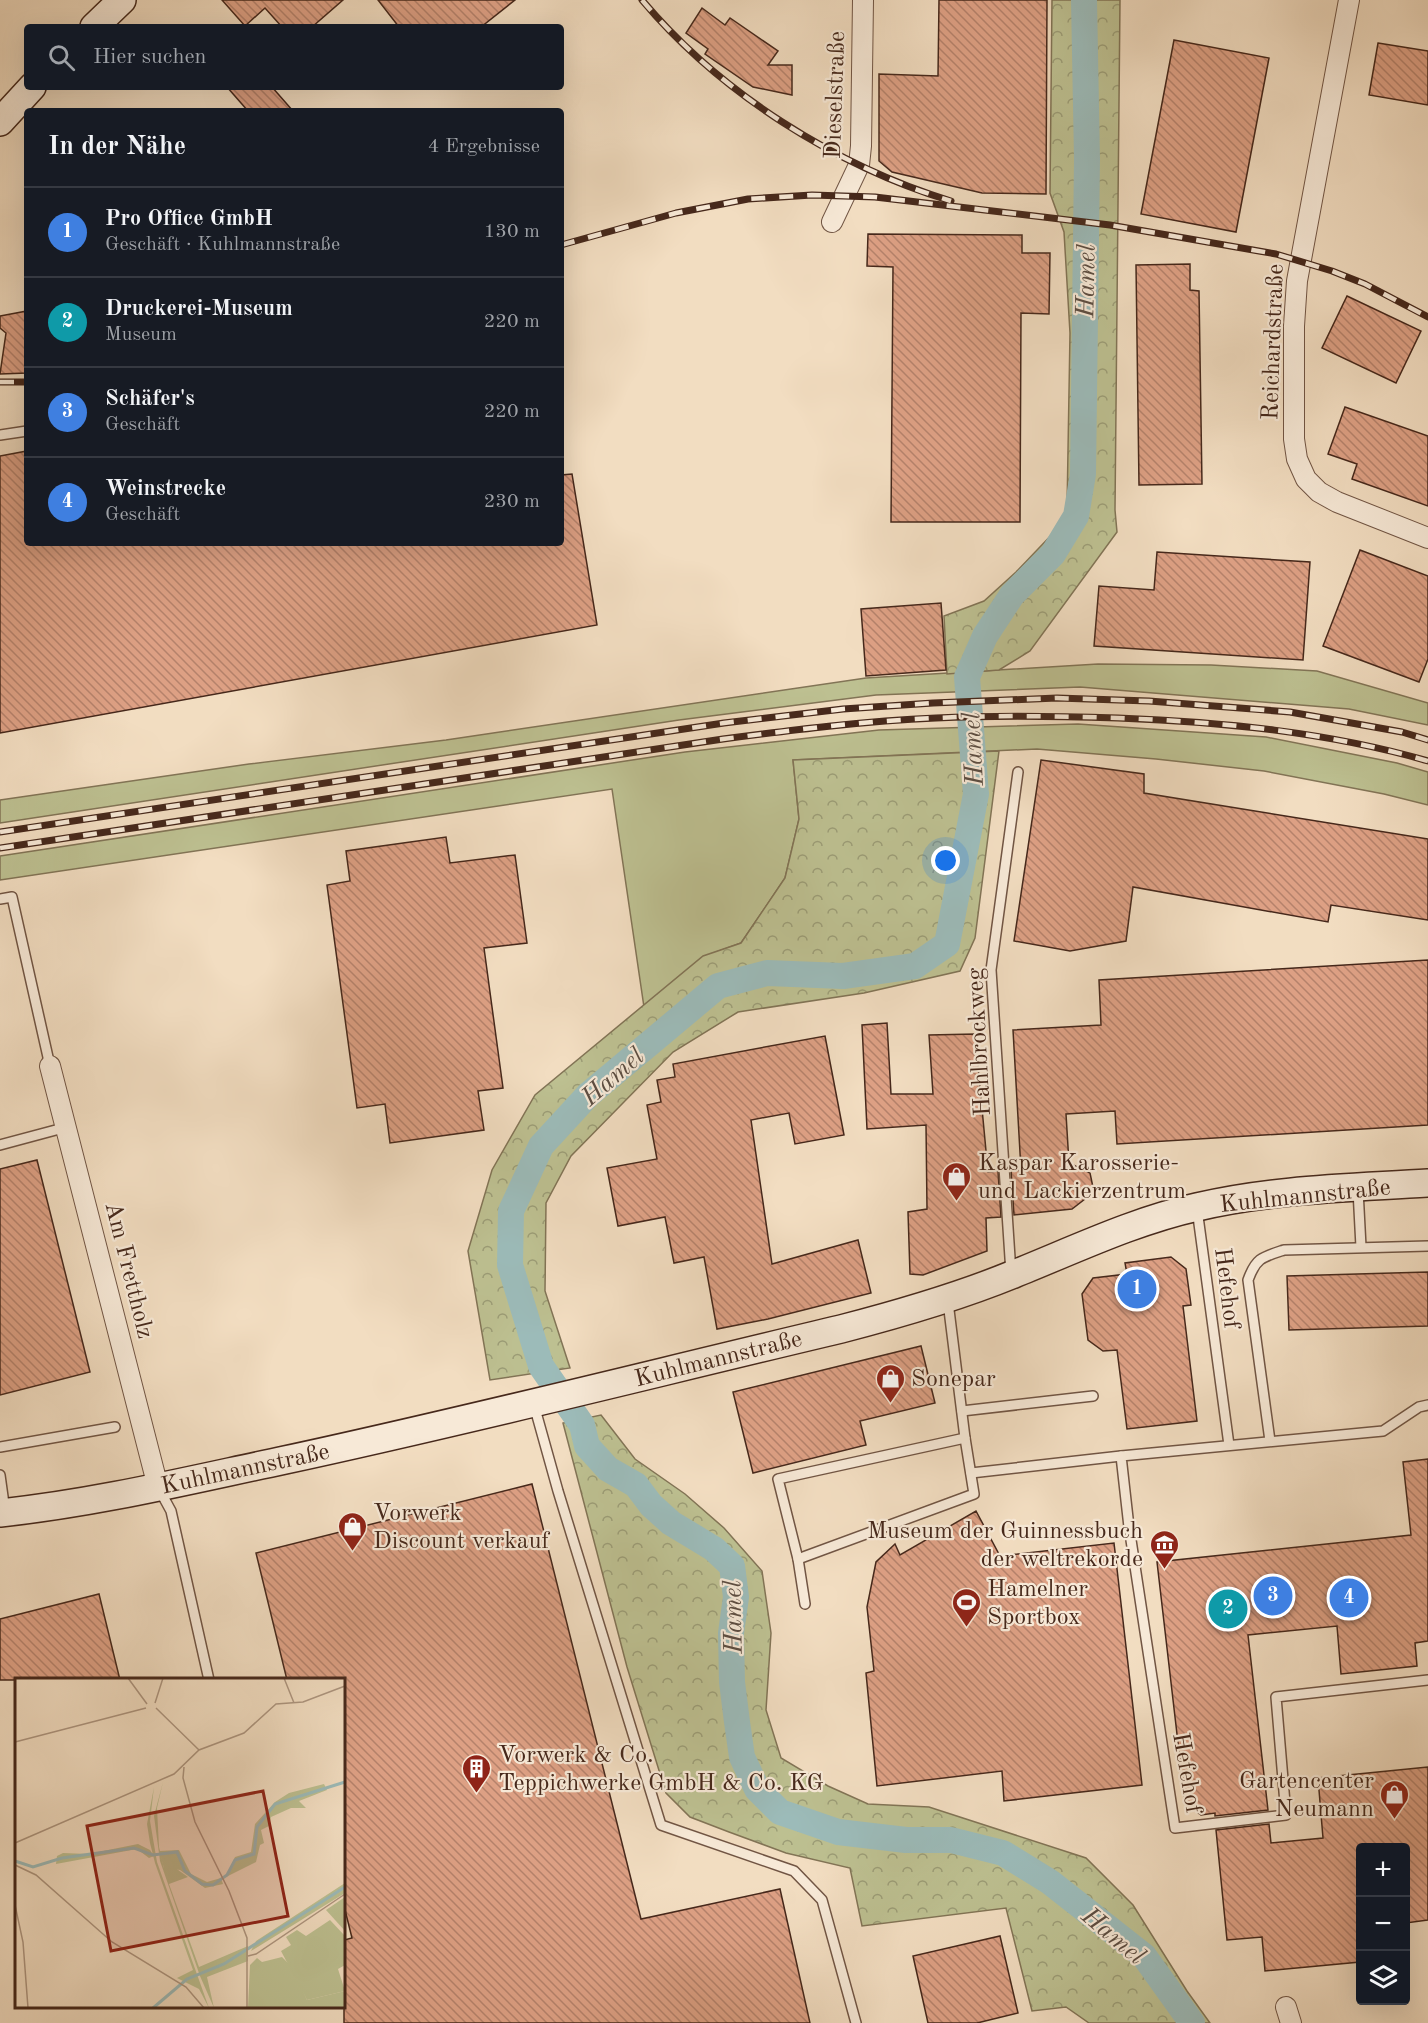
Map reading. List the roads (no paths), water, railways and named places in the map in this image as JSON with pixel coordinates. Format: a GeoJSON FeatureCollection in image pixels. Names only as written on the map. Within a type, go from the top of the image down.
{"type":"FeatureCollection","features":[{"type":"Feature","properties":{"kind":"main road"},"geometry":{"type":"LineString","coordinates":[[97,24],[122,0]]}},
{"type":"Feature","properties":{"kind":"main road"},"geometry":{"type":"LineString","coordinates":[[0,122],[29,90]]}},
{"type":"Feature","properties":{"kind":"main road","name":"Kuhlmannstraße"},"geometry":{"type":"LineString","coordinates":[[3,1513],[48,1508],[158,1487],[403,1434],[841,1329],[948,1298],[1125,1229],[1197,1207],[1285,1192],[1428,1183]]}},
{"type":"Feature","properties":{"kind":"street","name":"Dieselstraße"},"geometry":{"type":"LineString","coordinates":[[832,222],[859,165],[862,0]]}},
{"type":"Feature","properties":{"kind":"street","name":"Reichardstraße"},"geometry":{"type":"LineString","coordinates":[[1348,0],[1297,281],[1294,326],[1294,439],[1297,459],[1306,479],[1319,492],[1337,502],[1428,538]]}},
{"type":"Feature","properties":{"kind":"street","name":"Am Frettholz"},"geometry":{"type":"LineString","coordinates":[[50,1066],[158,1487]]}},
{"type":"Feature","properties":{"kind":"lane"},"geometry":{"type":"LineString","coordinates":[[0,435],[24,431]]}},
{"type":"Feature","properties":{"kind":"lane","name":"Hahlbrockweg"},"geometry":{"type":"LineString","coordinates":[[1011,1275],[991,970],[1018,772]]}},
{"type":"Feature","properties":{"kind":"lane"},"geometry":{"type":"LineString","coordinates":[[0,899],[12,897],[50,1066]]}},
{"type":"Feature","properties":{"kind":"lane"},"geometry":{"type":"LineString","coordinates":[[0,1145],[67,1127]]}},
{"type":"Feature","properties":{"kind":"lane"},"geometry":{"type":"LineString","coordinates":[[1358,1188],[1361,1247]]}},
{"type":"Feature","properties":{"kind":"lane","name":"Hefehof"},"geometry":{"type":"LineString","coordinates":[[1197,1207],[1228,1445]]}},
{"type":"Feature","properties":{"kind":"lane"},"geometry":{"type":"LineString","coordinates":[[1270,1441],[1248,1280],[1254,1264],[1262,1258],[1284,1250],[1428,1246]]}},
{"type":"Feature","properties":{"kind":"lane"},"geometry":{"type":"LineString","coordinates":[[798,1559],[974,1494],[948,1298]]}},
{"type":"Feature","properties":{"kind":"lane"},"geometry":{"type":"LineString","coordinates":[[962,1411],[1093,1396]]}},
{"type":"Feature","properties":{"kind":"lane"},"geometry":{"type":"LineString","coordinates":[[541,1401],[558,1491],[661,1825],[795,1871],[822,1900],[856,2023]]}},
{"type":"Feature","properties":{"kind":"lane"},"geometry":{"type":"LineString","coordinates":[[971,1473],[1383,1431],[1419,1407],[1428,1406]]}},
{"type":"Feature","properties":{"kind":"lane"},"geometry":{"type":"LineString","coordinates":[[0,1447],[115,1427]]}},
{"type":"Feature","properties":{"kind":"lane"},"geometry":{"type":"LineString","coordinates":[[805,1604],[798,1559],[778,1479],[965,1438]]}},
{"type":"Feature","properties":{"kind":"lane","name":"Hefehof"},"geometry":{"type":"LineString","coordinates":[[1121,1456],[1129,1527],[1175,1828],[1287,1815],[1276,1698],[1428,1680]]}},
{"type":"Feature","properties":{"kind":"lane"},"geometry":{"type":"LineString","coordinates":[[0,1475],[3,1513]]}},
{"type":"Feature","properties":{"kind":"lane"},"geometry":{"type":"LineString","coordinates":[[158,1487],[171,1511],[209,1678]]}},
{"type":"Feature","properties":{"kind":"waterway","name":"Hamel"},"geometry":{"type":"LineString","coordinates":[[1084,0],[1087,159],[1083,474],[1076,516],[1053,554],[1012,595],[985,636],[967,677],[976,794],[947,944],[915,966],[843,976],[767,973],[718,986],[588,1095],[541,1146],[511,1211],[510,1265],[541,1366],[582,1425],[587,1446],[608,1469],[636,1485],[651,1505],[671,1523],[714,1549],[732,1566],[736,1597],[731,1633],[732,1682],[742,1757],[757,1789],[780,1812],[838,1832],[906,1840],[951,1840],[1003,1853],[1050,1882],[1144,1956],[1192,2023]]}},
{"type":"Feature","properties":{"kind":"railway"},"geometry":{"type":"LineString","coordinates":[[642,0],[707,66],[783,122],[823,147],[865,168],[951,201]]}},
{"type":"Feature","properties":{"kind":"railway"},"geometry":{"type":"LineString","coordinates":[[564,244],[676,213],[748,199],[812,195],[875,197],[1110,225],[1276,254],[1365,284],[1428,317]]}},
{"type":"Feature","properties":{"kind":"railway"},"geometry":{"type":"LineString","coordinates":[[0,382],[24,382]]}},
{"type":"Feature","properties":{"kind":"railway"},"geometry":{"type":"LineString","coordinates":[[0,832],[724,723],[843,709],[933,703],[1057,698],[1149,701],[1290,712],[1402,732],[1428,740]]}},
{"type":"Feature","properties":{"kind":"railway"},"geometry":{"type":"LineString","coordinates":[[0,848],[723,739],[909,719],[1049,716],[1196,722],[1313,736],[1428,761]]}},
{"type":"Feature","properties":{"kind":"place","name":"Kaspar Karosserie- und Lackierzentrum"},"geometry":{"type":"Point","coordinates":[957,1202]}},
{"type":"Feature","properties":{"kind":"place","name":"Pro Office GmbH"},"geometry":{"type":"Point","coordinates":[1137,1289]}},
{"type":"Feature","properties":{"kind":"place","name":"Sonepar"},"geometry":{"type":"Point","coordinates":[890,1404]}},
{"type":"Feature","properties":{"kind":"place","name":"Vorwerk Discount verkauf"},"geometry":{"type":"Point","coordinates":[352,1552]}},
{"type":"Feature","properties":{"kind":"place","name":"Museum der Guinnessbuch der weltrekorde"},"geometry":{"type":"Point","coordinates":[1164,1570]}},
{"type":"Feature","properties":{"kind":"place","name":"Schäfer's"},"geometry":{"type":"Point","coordinates":[1273,1596]}},
{"type":"Feature","properties":{"kind":"place","name":"Weinstrecke"},"geometry":{"type":"Point","coordinates":[1349,1598]}},
{"type":"Feature","properties":{"kind":"place","name":"Druckerei-Museum"},"geometry":{"type":"Point","coordinates":[1228,1609]}},
{"type":"Feature","properties":{"kind":"place","name":"Hamelner Sportbox"},"geometry":{"type":"Point","coordinates":[966,1628]}},
{"type":"Feature","properties":{"kind":"place","name":"Vorwerk & Co. Teppichwerke GmbH & Co. KG"},"geometry":{"type":"Point","coordinates":[477,1794]}},
{"type":"Feature","properties":{"kind":"place","name":"Gartencenter Neumann"},"geometry":{"type":"Point","coordinates":[1395,1820]}}]}
